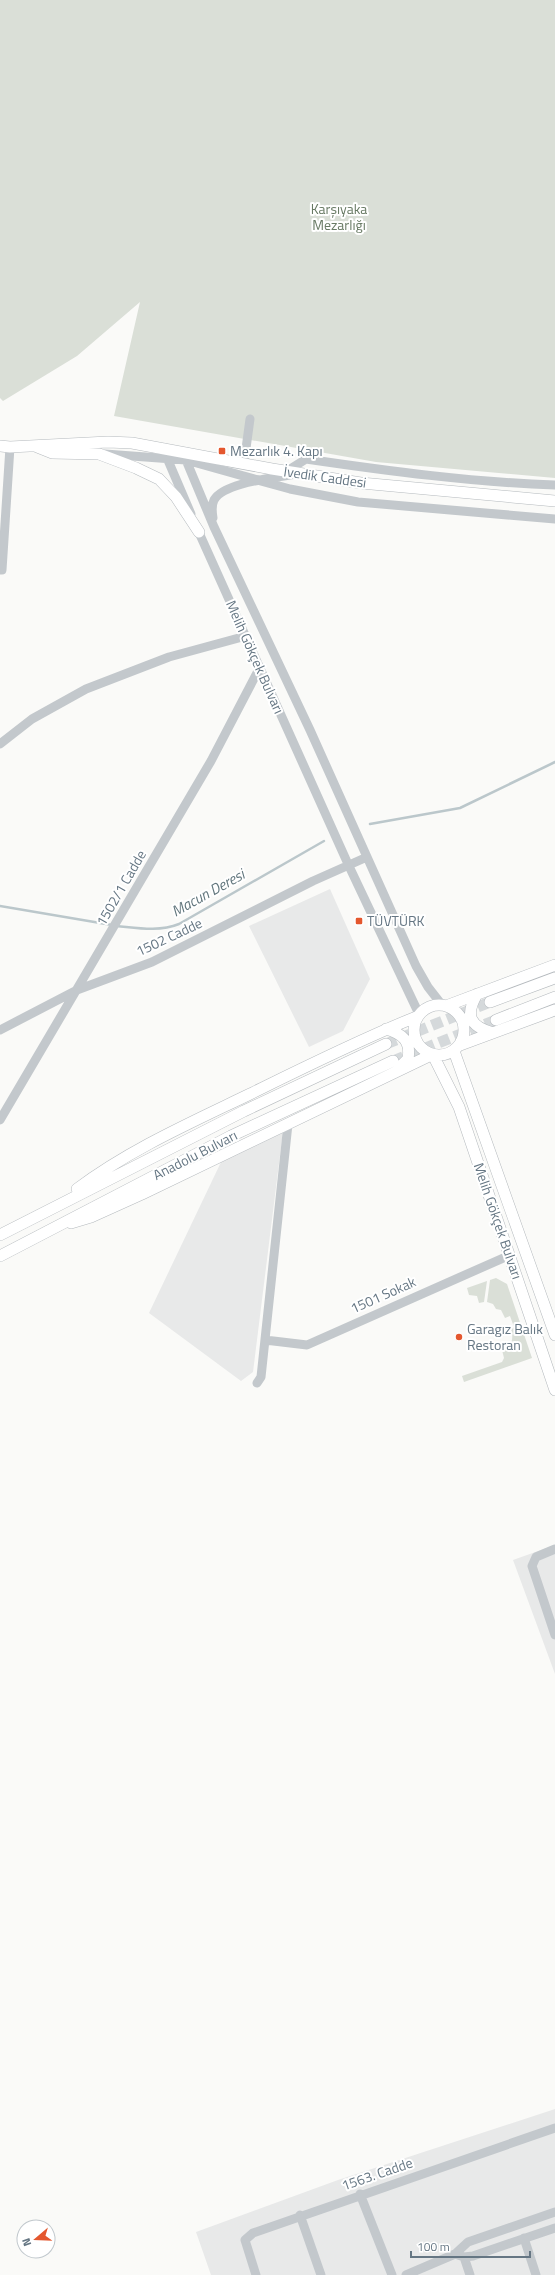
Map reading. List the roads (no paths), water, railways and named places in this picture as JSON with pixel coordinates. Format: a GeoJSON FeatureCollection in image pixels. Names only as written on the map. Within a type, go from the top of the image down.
{"type":"FeatureCollection","features":[{"type":"Feature","properties":{"kind":"main road","name":"İvedik Caddesi"},"geometry":{"type":"LineString","coordinates":[[5,446],[108,442],[166,453],[244,463],[361,483],[555,501]]}},
{"type":"Feature","properties":{"kind":"main road"},"geometry":{"type":"LineString","coordinates":[[33,446],[52,453],[99,454],[159,478],[176,497],[199,532]]}},
{"type":"Feature","properties":{"kind":"main road"},"geometry":{"type":"LineString","coordinates":[[432,1055],[424,1051],[415,1039],[413,1032],[418,1016],[425,1008],[444,1005],[555,965]]}},
{"type":"Feature","properties":{"kind":"main road"},"geometry":{"type":"LineString","coordinates":[[490,1002],[555,978]]}},
{"type":"Feature","properties":{"kind":"main road"},"geometry":{"type":"LineString","coordinates":[[477,994],[471,1005],[470,1015],[474,1024],[482,1030],[493,1033]]}},
{"type":"Feature","properties":{"kind":"main road"},"geometry":{"type":"LineString","coordinates":[[496,1020],[555,997]]}},
{"type":"Feature","properties":{"kind":"main road"},"geometry":{"type":"LineString","coordinates":[[444,1005],[459,1015],[463,1022],[463,1038],[457,1048]]}},
{"type":"Feature","properties":{"kind":"main road"},"geometry":{"type":"LineString","coordinates":[[395,1066],[432,1055],[448,1054],[457,1048],[493,1033],[555,1010]]}},
{"type":"Feature","properties":{"kind":"main road"},"geometry":{"type":"LineString","coordinates":[[51,1209],[125,1157],[221,1108],[386,1029],[418,1016]]}},
{"type":"Feature","properties":{"kind":"main road"},"geometry":{"type":"LineString","coordinates":[[50,1229],[91,1218],[288,1124],[408,1059],[408,1043],[403,1036],[386,1029]]}},
{"type":"Feature","properties":{"kind":"main road","name":"Anadolu Bulvarı"},"geometry":{"type":"LineString","coordinates":[[0,1235],[244,1111],[386,1044]]}},
{"type":"Feature","properties":{"kind":"main road","name":"Melih Gökçek Bulvarı"},"geometry":{"type":"LineString","coordinates":[[457,1048],[555,1335]]}},
{"type":"Feature","properties":{"kind":"main road","name":"Melih Gökçek Bulvarı"},"geometry":{"type":"LineString","coordinates":[[432,1055],[459,1106],[555,1390]]}},
{"type":"Feature","properties":{"kind":"main road","name":"Anadolu Bulvarı"},"geometry":{"type":"LineString","coordinates":[[0,1256],[50,1229],[273,1116],[395,1066]]}},
{"type":"Feature","properties":{"kind":"street"},"geometry":{"type":"LineString","coordinates":[[244,463],[250,419]]}},
{"type":"Feature","properties":{"kind":"street"},"geometry":{"type":"LineString","coordinates":[[0,570],[2,570],[5,446]]}},
{"type":"Feature","properties":{"kind":"street"},"geometry":{"type":"LineString","coordinates":[[99,454],[166,453]]}},
{"type":"Feature","properties":{"kind":"street","name":"Melih Gökçek Bulvarı"},"geometry":{"type":"LineString","coordinates":[[166,453],[199,532],[418,1016]]}},
{"type":"Feature","properties":{"kind":"street"},"geometry":{"type":"LineString","coordinates":[[187,456],[260,481],[290,489],[358,502],[555,519]]}},
{"type":"Feature","properties":{"kind":"street","name":"Melih Gökçek Bulvarı"},"geometry":{"type":"LineString","coordinates":[[187,456],[214,528],[310,730],[416,966],[428,987],[444,1005]]}},
{"type":"Feature","properties":{"kind":"street"},"geometry":{"type":"LineString","coordinates":[[287,471],[306,459],[397,472],[506,483],[555,485]]}},
{"type":"Feature","properties":{"kind":"street"},"geometry":{"type":"LineString","coordinates":[[214,528],[212,508],[215,499],[224,491],[238,485],[301,473]]}},
{"type":"Feature","properties":{"kind":"street"},"geometry":{"type":"LineString","coordinates":[[0,744],[32,719],[86,689],[169,657],[246,636]]}},
{"type":"Feature","properties":{"kind":"street","name":"1502/1 Cadde"},"geometry":{"type":"LineString","coordinates":[[0,1120],[104,946],[211,761],[260,667]]}},
{"type":"Feature","properties":{"kind":"street"},"geometry":{"type":"LineString","coordinates":[[348,864],[367,857]]}},
{"type":"Feature","properties":{"kind":"street","name":"1502 Cadde"},"geometry":{"type":"LineString","coordinates":[[0,1030],[77,990],[152,962],[348,864]]}},
{"type":"Feature","properties":{"kind":"street"},"geometry":{"type":"LineString","coordinates":[[257,1383],[261,1377],[288,1124]]}},
{"type":"Feature","properties":{"kind":"street","name":"1501 Sokak"},"geometry":{"type":"LineString","coordinates":[[265,1340],[308,1345],[510,1255]]}},
{"type":"Feature","properties":{"kind":"street"},"geometry":{"type":"LineString","coordinates":[[555,1549],[536,1557],[532,1566],[555,1635]]}},
{"type":"Feature","properties":{"kind":"street","name":"1563. Cadde"},"geometry":{"type":"LineString","coordinates":[[256,2275],[246,2248],[245,2240],[248,2235],[360,2194],[555,2128]]}},
{"type":"Feature","properties":{"kind":"street"},"geometry":{"type":"LineString","coordinates":[[360,2194],[392,2275]]}},
{"type":"Feature","properties":{"kind":"street"},"geometry":{"type":"LineString","coordinates":[[459,2256],[468,2242],[555,2212]]}},
{"type":"Feature","properties":{"kind":"street"},"geometry":{"type":"LineString","coordinates":[[300,2215],[321,2275]]}},
{"type":"Feature","properties":{"kind":"street"},"geometry":{"type":"LineString","coordinates":[[406,2275],[459,2256],[555,2228]]}},
{"type":"Feature","properties":{"kind":"street"},"geometry":{"type":"LineString","coordinates":[[524,2238],[536,2275]]}},
{"type":"Feature","properties":{"kind":"street"},"geometry":{"type":"LineString","coordinates":[[459,2256],[470,2275]]}},
{"type":"Feature","properties":{"kind":"waterway","name":"Macun Deresi"},"geometry":{"type":"LineString","coordinates":[[370,824],[460,808],[555,762]]}},
{"type":"Feature","properties":{"kind":"waterway","name":"Macun Deresi"},"geometry":{"type":"LineString","coordinates":[[117,926],[156,929],[179,924],[324,841]]}},
{"type":"Feature","properties":{"kind":"waterway","name":"Macun Deresi"},"geometry":{"type":"LineString","coordinates":[[0,906],[112,925]]}},
{"type":"Feature","properties":{"kind":"tunnel"},"geometry":{"type":"LineString","coordinates":[[386,1044],[490,1002]]}},
{"type":"Feature","properties":{"kind":"tunnel"},"geometry":{"type":"LineString","coordinates":[[393,1061],[496,1020]]}},
{"type":"Feature","properties":{"kind":"place","name":"Mezarlık 4. Kapı"},"geometry":{"type":"Point","coordinates":[222,451]}},
{"type":"Feature","properties":{"kind":"place","name":"TÜVTÜRK"},"geometry":{"type":"Point","coordinates":[359,921]}},
{"type":"Feature","properties":{"kind":"place","name":"Garagız Balık Restoran"},"geometry":{"type":"Point","coordinates":[459,1337]}},
{"type":"Feature","properties":{"kind":"park label","name":"Karşıyaka Mezarlığı"},"geometry":{"type":"Point","coordinates":[339,218]}}]}
